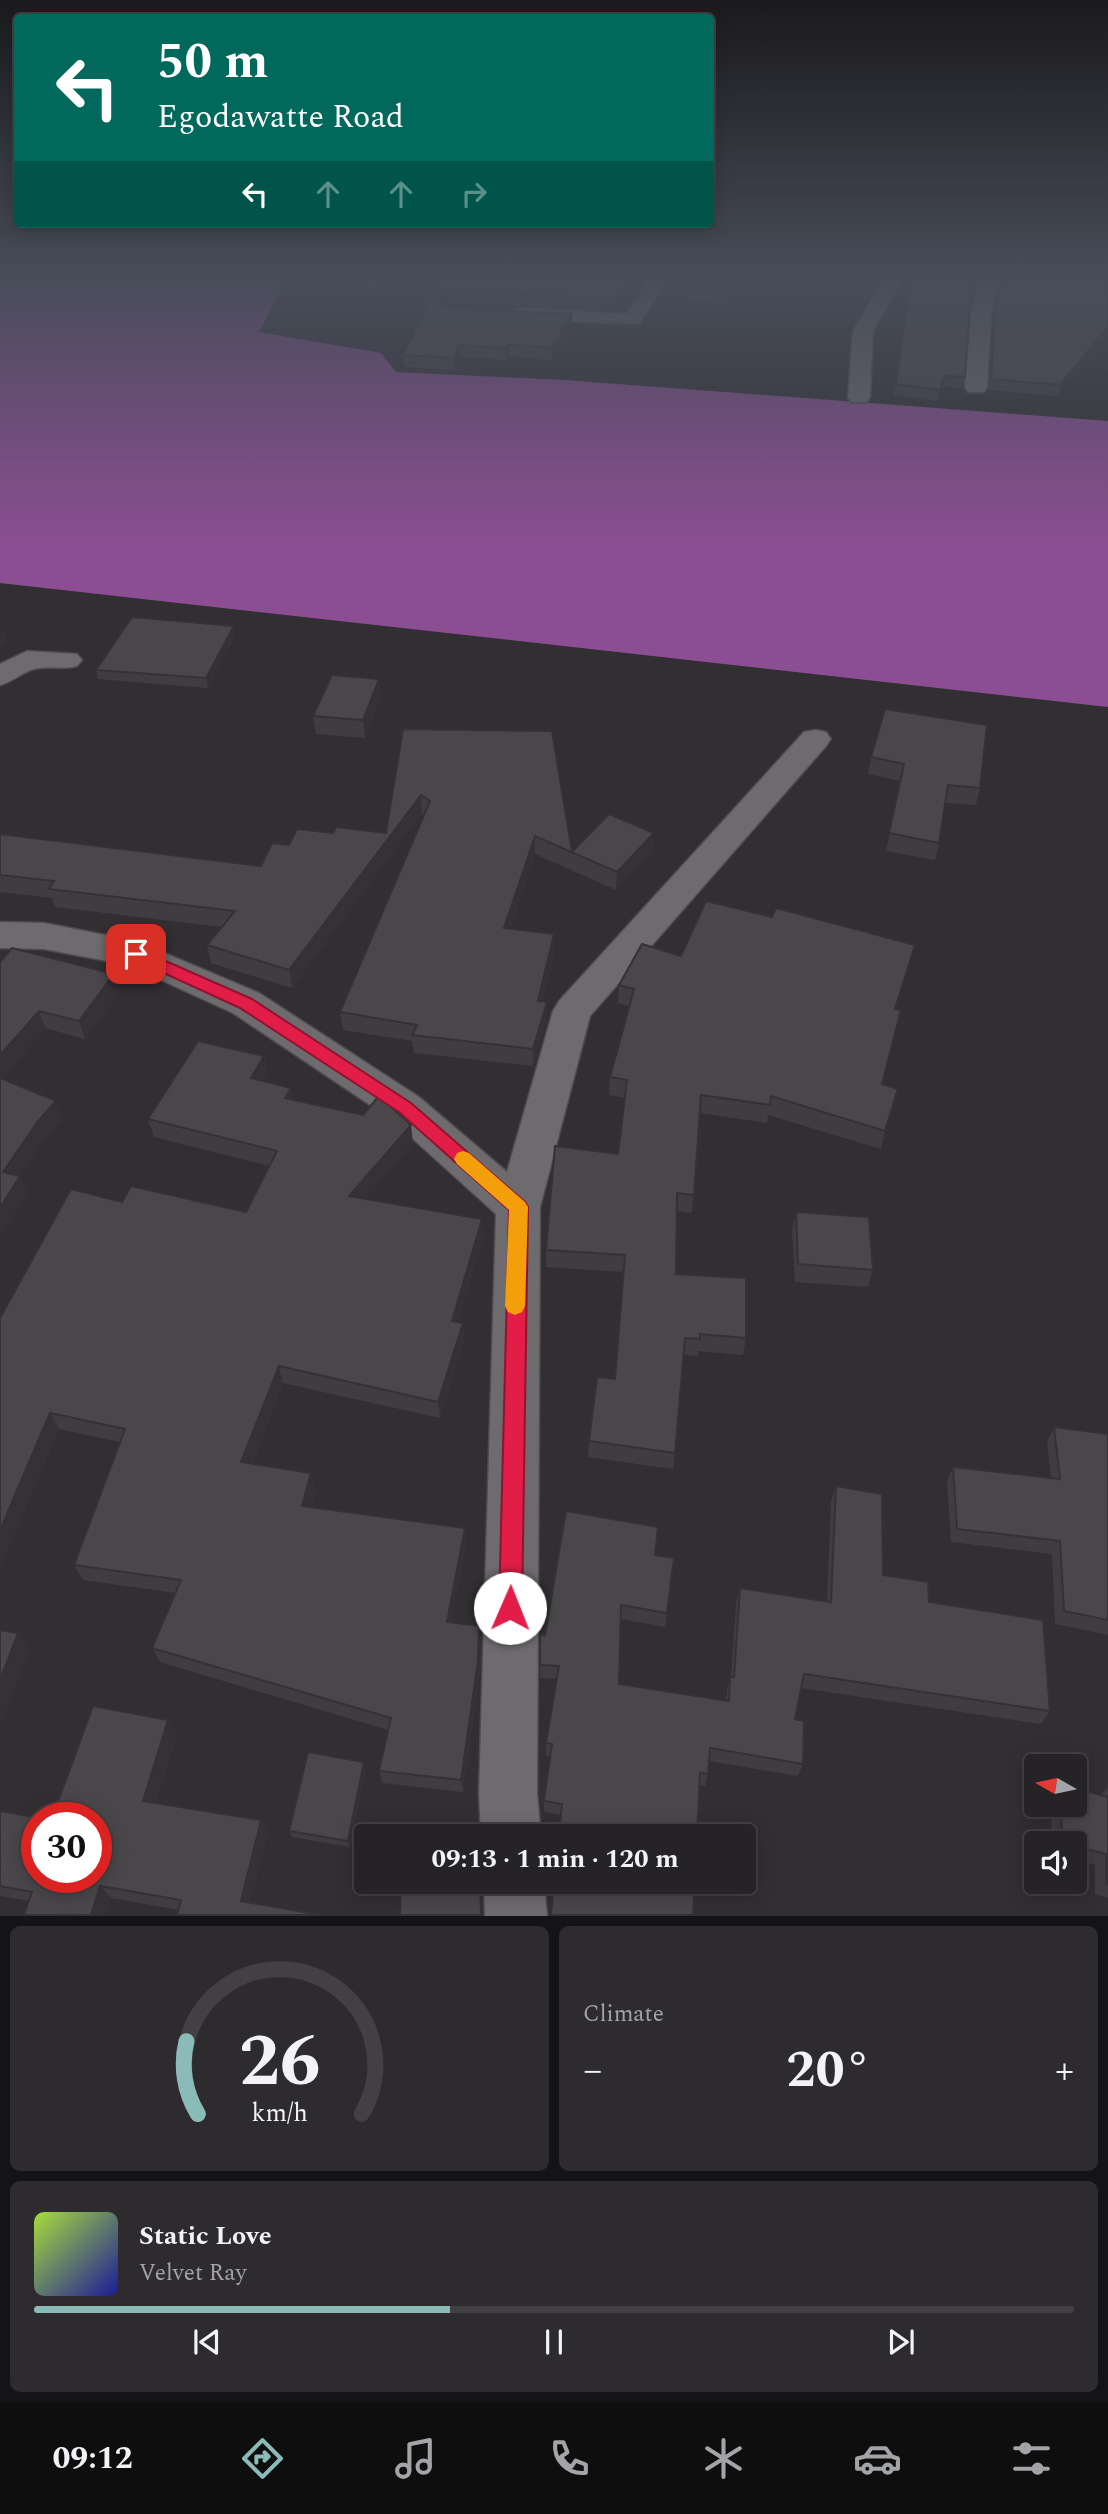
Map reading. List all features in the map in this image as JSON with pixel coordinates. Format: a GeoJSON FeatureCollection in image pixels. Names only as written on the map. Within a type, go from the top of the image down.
{"type":"FeatureCollection","features":[{"type":"Feature","properties":{"kind":"street"},"geometry":{"type":"LineString","coordinates":[[859,397],[861,367]]}},
{"type":"Feature","properties":{"kind":"street"},"geometry":{"type":"LineString","coordinates":[[976,387],[977,367]]}},
{"type":"Feature","properties":{"kind":"street"},"geometry":{"type":"LineString","coordinates":[[0,676],[27,660],[67,660]]}},
{"type":"Feature","properties":{"kind":"street"},"geometry":{"type":"LineString","coordinates":[[511,1824],[509,1738],[518,1207],[572,1011],[815,739]]}},
{"type":"Feature","properties":{"kind":"street"},"geometry":{"type":"LineString","coordinates":[[0,935],[44,936],[136,954],[246,1003],[405,1108],[518,1207]]}},
{"type":"Feature","properties":{"kind":"street"},"geometry":{"type":"LineString","coordinates":[[515,1894],[516,1916]]}},
{"type":"Feature","properties":{"kind":"shaded area"},"geometry":{"type":"Polygon","coordinates":[[[0,367],[392,367],[396,372],[565,380],[1108,421],[1108,707],[0,583],[0,367]]]}},
{"type":"Feature","properties":{"kind":"building"},"geometry":{"type":"Polygon","coordinates":[[[898,367],[966,367],[965,377],[945,376],[940,390],[896,384],[898,367]]]}},
{"type":"Feature","properties":{"kind":"building"},"geometry":{"type":"Polygon","coordinates":[[[992,367],[1075,367],[1060,385],[991,379],[992,367]]]}},
{"type":"Feature","properties":{"kind":"building"},"geometry":{"type":"Polygon","coordinates":[[[132,617],[234,626],[206,678],[96,670],[132,617]]]}},
{"type":"Feature","properties":{"kind":"building"},"geometry":{"type":"Polygon","coordinates":[[[332,675],[379,679],[363,720],[313,716],[332,675]]]}},
{"type":"Feature","properties":{"kind":"building"},"geometry":{"type":"Polygon","coordinates":[[[885,709],[987,725],[980,788],[948,785],[939,843],[889,833],[904,764],[871,757],[885,709]]]}},
{"type":"Feature","properties":{"kind":"building"},"geometry":{"type":"Polygon","coordinates":[[[403,729],[552,731],[572,852],[609,814],[654,833],[617,872],[535,836],[504,928],[554,934],[538,1001],[547,1002],[533,1049],[412,1035],[417,1025],[340,1012],[430,801],[421,795],[289,970],[207,945],[235,911],[49,889],[54,881],[0,875],[0,834],[261,866],[272,843],[289,845],[297,829],[333,833],[336,827],[386,833],[403,729]]]}},
{"type":"Feature","properties":{"kind":"building"},"geometry":{"type":"Polygon","coordinates":[[[706,901],[772,917],[776,908],[915,945],[895,1009],[901,1010],[882,1084],[898,1089],[885,1131],[771,1096],[770,1105],[701,1095],[694,1195],[677,1193],[676,1274],[746,1278],[746,1338],[700,1334],[700,1339],[685,1338],[675,1453],[589,1441],[597,1377],[615,1379],[625,1255],[546,1250],[555,1146],[618,1154],[627,1080],[610,1077],[634,989],[619,985],[642,944],[681,956],[706,901]]]}},
{"type":"Feature","properties":{"kind":"building"},"geometry":{"type":"Polygon","coordinates":[[[12,948],[114,974],[79,1021],[39,1011],[0,1055],[0,962],[12,948]]]}},
{"type":"Feature","properties":{"kind":"building"},"geometry":{"type":"Polygon","coordinates":[[[198,1041],[264,1056],[251,1078],[291,1088],[285,1098],[363,1115],[378,1097],[411,1125],[349,1196],[482,1219],[452,1321],[463,1323],[438,1402],[279,1366],[241,1462],[311,1473],[302,1506],[465,1528],[447,1622],[479,1626],[478,1661],[461,1780],[379,1771],[391,1718],[152,1648],[181,1580],[74,1565],[125,1429],[50,1413],[0,1530],[0,1318],[71,1189],[122,1202],[131,1186],[246,1212],[277,1151],[148,1119],[198,1041]]]}},
{"type":"Feature","properties":{"kind":"building"},"geometry":{"type":"Polygon","coordinates":[[[0,1078],[56,1101],[38,1121],[3,1172],[20,1176],[0,1208],[0,1078]]]}},
{"type":"Feature","properties":{"kind":"building"},"geometry":{"type":"Polygon","coordinates":[[[796,1212],[869,1217],[873,1270],[798,1264],[796,1212]]]}},
{"type":"Feature","properties":{"kind":"building"},"geometry":{"type":"Polygon","coordinates":[[[1054,1427],[1108,1434],[1108,1620],[1064,1611],[1060,1541],[957,1529],[953,1467],[1060,1479],[1054,1427]]]}},
{"type":"Feature","properties":{"kind":"building"},"geometry":{"type":"Polygon","coordinates":[[[836,1486],[882,1494],[883,1575],[928,1582],[929,1602],[1043,1620],[1050,1711],[804,1674],[795,1719],[804,1721],[803,1764],[710,1748],[708,1774],[700,1773],[698,1824],[560,1824],[562,1804],[544,1801],[552,1744],[546,1743],[559,1666],[540,1665],[540,1634],[545,1635],[566,1511],[658,1527],[655,1555],[674,1558],[667,1613],[621,1605],[619,1684],[729,1701],[730,1677],[734,1677],[740,1588],[831,1602],[836,1486]]]}},
{"type":"Feature","properties":{"kind":"building"},"geometry":{"type":"Polygon","coordinates":[[[0,1630],[18,1633],[0,1680],[0,1630]]]}},
{"type":"Feature","properties":{"kind":"building"},"geometry":{"type":"Polygon","coordinates":[[[93,1706],[168,1720],[143,1801],[261,1820],[241,1901],[321,1915],[177,1915],[181,1900],[112,1888],[112,1802],[58,1802],[93,1706]]]}},
{"type":"Feature","properties":{"kind":"building"},"geometry":{"type":"Polygon","coordinates":[[[308,1752],[364,1762],[348,1841],[289,1831],[308,1752]]]}},
{"type":"Feature","properties":{"kind":"building"},"geometry":{"type":"Polygon","coordinates":[[[1087,1791],[1108,1797],[1108,1884],[1106,1854],[1087,1849],[1087,1831],[1062,1831],[1061,1817],[1087,1817],[1087,1791]]]}},
{"type":"Feature","properties":{"kind":"building"},"geometry":{"type":"Polygon","coordinates":[[[0,1811],[21,1815],[21,1890],[0,1886],[0,1811]]]}},
{"type":"Feature","properties":{"kind":"building"},"geometry":{"type":"Polygon","coordinates":[[[32,1893],[98,1893],[91,1915],[24,1915],[32,1893]]]}},
{"type":"Feature","properties":{"kind":"building"},"geometry":{"type":"Polygon","coordinates":[[[401,1894],[480,1894],[481,1915],[400,1915],[401,1894]]]}},
{"type":"Feature","properties":{"kind":"building"},"geometry":{"type":"Polygon","coordinates":[[[553,1894],[694,1894],[693,1915],[551,1915],[553,1894]]]}},
{"type":"Feature","properties":{"kind":"slow traffic"},"geometry":{"type":"LineString","coordinates":[[463,1159],[518,1207],[515,1306]]}},
{"type":"Feature","properties":{"kind":"route"},"geometry":{"type":"LineString","coordinates":[[136,954],[246,1003],[405,1108],[518,1207],[510,1608]]}}]}
